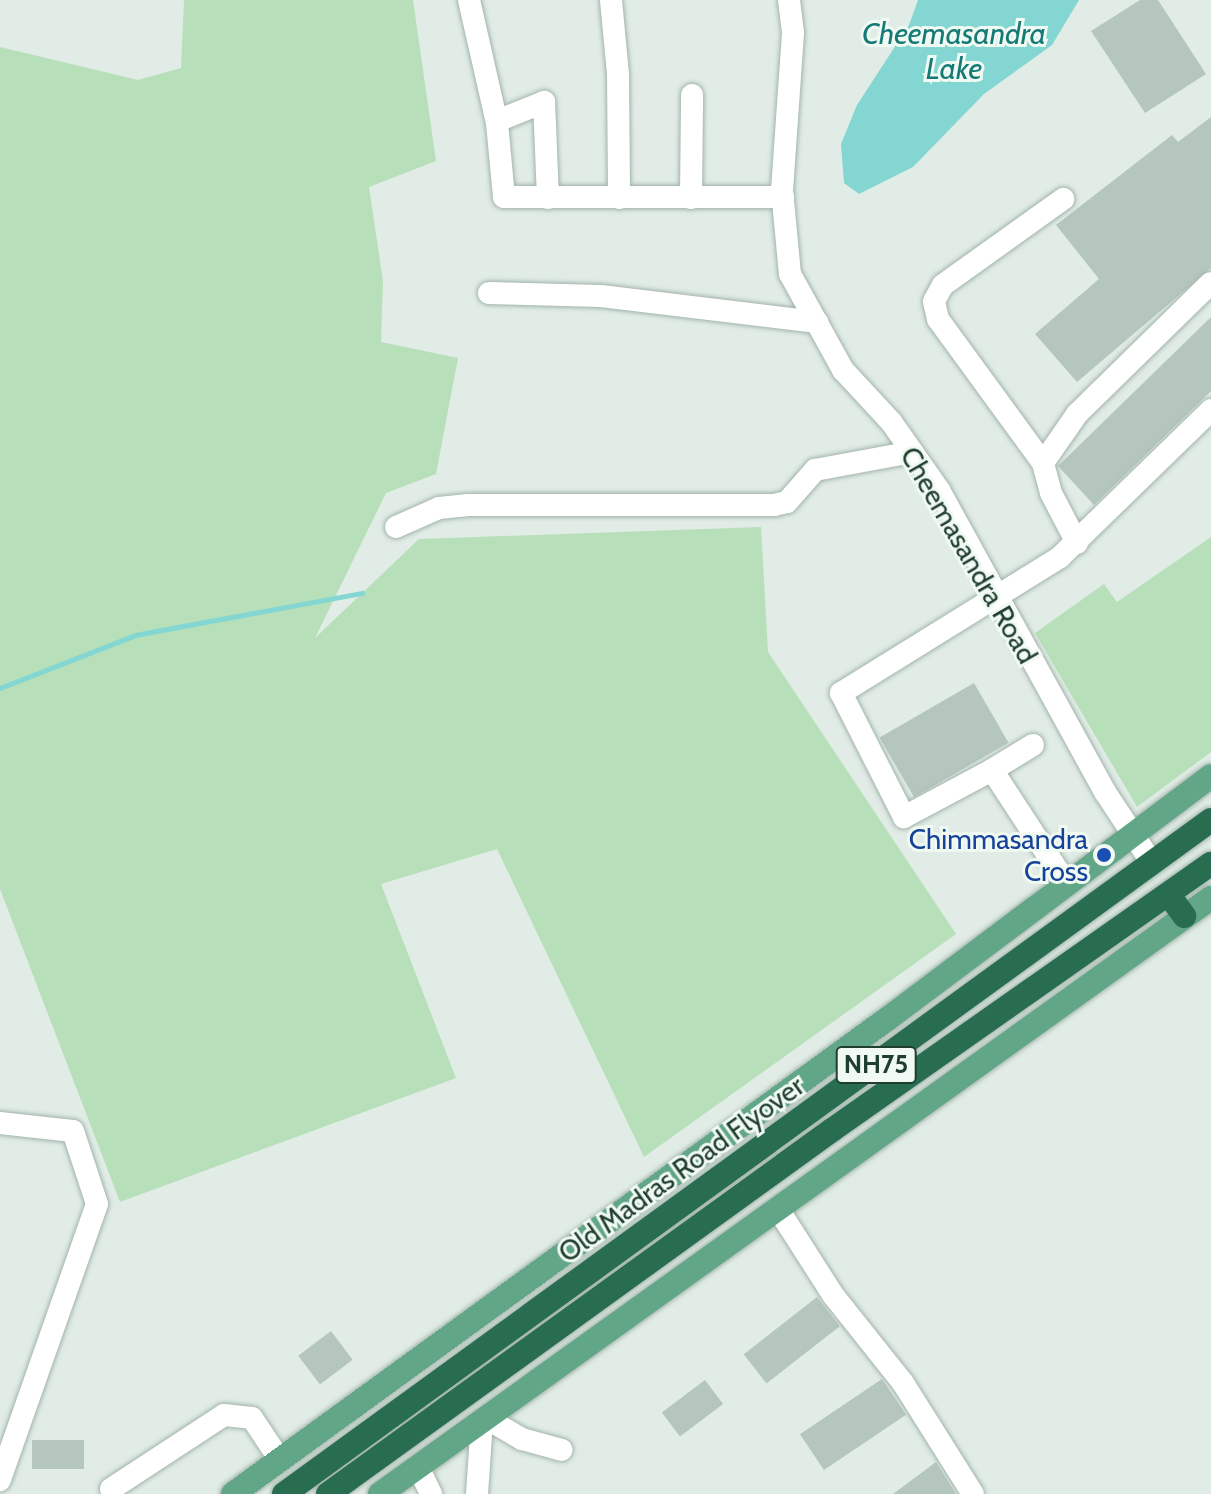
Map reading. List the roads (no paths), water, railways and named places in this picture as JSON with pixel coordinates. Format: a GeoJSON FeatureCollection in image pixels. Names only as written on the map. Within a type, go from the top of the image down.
{"type":"FeatureCollection","features":[{"type":"Feature","properties":{"kind":"highway","name":"NH75"},"geometry":{"type":"LineString","coordinates":[[1152,863],[1211,820]]}},
{"type":"Feature","properties":{"kind":"highway","name":"Old Madras Road Flyover"},"geometry":{"type":"LineString","coordinates":[[284,1494],[1152,863]]}},
{"type":"Feature","properties":{"kind":"highway","name":"NH75"},"geometry":{"type":"LineString","coordinates":[[1169,895],[1211,864]]}},
{"type":"Feature","properties":{"kind":"highway","name":"Old Madras Road Flyover"},"geometry":{"type":"LineString","coordinates":[[328,1494],[615,1286],[1169,895]]}},
{"type":"Feature","properties":{"kind":"highway"},"geometry":{"type":"LineString","coordinates":[[1169,895],[1184,916]]}},
{"type":"Feature","properties":{"kind":"main road"},"geometry":{"type":"LineString","coordinates":[[233,1494],[1066,883],[1132,831],[1211,776]]}},
{"type":"Feature","properties":{"kind":"main road"},"geometry":{"type":"LineString","coordinates":[[380,1494],[1211,898]]}},
{"type":"Feature","properties":{"kind":"street"},"geometry":{"type":"LineString","coordinates":[[469,0],[497,121],[502,194],[548,198],[783,197]]}},
{"type":"Feature","properties":{"kind":"street"},"geometry":{"type":"LineString","coordinates":[[611,0],[618,74],[619,198]]}},
{"type":"Feature","properties":{"kind":"street","name":"Cheemasandra Road"},"geometry":{"type":"LineString","coordinates":[[789,0],[793,33],[783,197],[790,274],[843,370],[912,452],[1105,792],[1152,863]]}},
{"type":"Feature","properties":{"kind":"street"},"geometry":{"type":"LineString","coordinates":[[691,198],[692,95]]}},
{"type":"Feature","properties":{"kind":"street"},"geometry":{"type":"LineString","coordinates":[[497,121],[544,102],[548,198]]}},
{"type":"Feature","properties":{"kind":"street"},"geometry":{"type":"LineString","coordinates":[[1063,199],[943,285],[934,301],[938,319],[1043,463],[1077,543]]}},
{"type":"Feature","properties":{"kind":"street"},"geometry":{"type":"LineString","coordinates":[[1043,463],[1077,414],[1211,283]]}},
{"type":"Feature","properties":{"kind":"street"},"geometry":{"type":"LineString","coordinates":[[489,293],[601,296],[817,322]]}},
{"type":"Feature","properties":{"kind":"street"},"geometry":{"type":"LineString","coordinates":[[1033,745],[904,817],[841,693],[997,598],[1077,543],[1211,410]]}},
{"type":"Feature","properties":{"kind":"street"},"geometry":{"type":"LineString","coordinates":[[396,527],[439,508],[468,505],[774,505],[787,502],[815,470],[912,452]]}},
{"type":"Feature","properties":{"kind":"street"},"geometry":{"type":"LineString","coordinates":[[992,770],[1066,883]]}},
{"type":"Feature","properties":{"kind":"street"},"geometry":{"type":"LineString","coordinates":[[0,1123],[73,1131],[97,1204],[0,1480]]}},
{"type":"Feature","properties":{"kind":"street"},"geometry":{"type":"LineString","coordinates":[[778,1209],[833,1295],[903,1383],[973,1494]]}},
{"type":"Feature","properties":{"kind":"street"},"geometry":{"type":"LineString","coordinates":[[111,1489],[224,1415],[252,1418],[280,1460]]}},
{"type":"Feature","properties":{"kind":"street"},"geometry":{"type":"LineString","coordinates":[[477,1494],[484,1420],[522,1439],[562,1450]]}},
{"type":"Feature","properties":{"kind":"street"},"geometry":{"type":"LineString","coordinates":[[418,1467],[431,1494]]}},
{"type":"Feature","properties":{"kind":"water","name":"Cheemasandra Lake"},"geometry":{"type":"Polygon","coordinates":[[[918,0],[1079,0],[1052,45],[984,94],[913,167],[859,194],[844,183],[841,144],[857,105],[909,25],[918,0]]]}},
{"type":"Feature","properties":{"kind":"waterway"},"geometry":{"type":"LineString","coordinates":[[0,688],[135,635],[362,593]]}},
{"type":"Feature","properties":{"kind":"place","name":"Chimmasandra Cross"},"geometry":{"type":"Point","coordinates":[1104,855]}}]}
